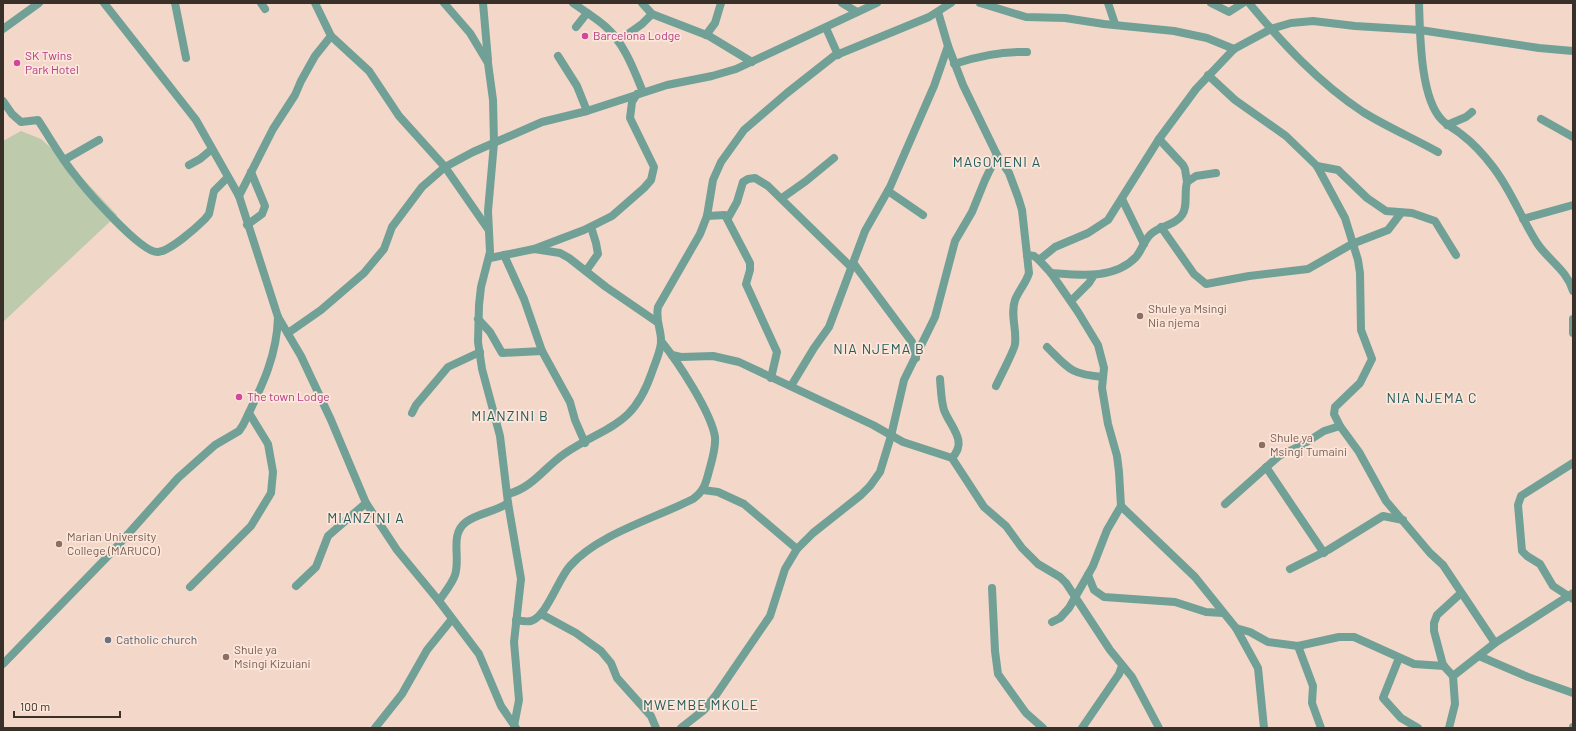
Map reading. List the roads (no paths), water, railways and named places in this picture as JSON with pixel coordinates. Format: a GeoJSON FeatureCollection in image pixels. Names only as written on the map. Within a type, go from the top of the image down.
{"type":"FeatureCollection","features":[{"type":"Feature","properties":{"kind":"street"},"geometry":{"type":"LineString","coordinates":[[3,29],[39,3]]}},
{"type":"Feature","properties":{"kind":"street"},"geometry":{"type":"LineString","coordinates":[[104,3],[196,120],[227,178],[239,196],[278,317],[288,333],[342,443],[366,503],[397,550],[439,601],[479,654],[501,706],[515,727]]}},
{"type":"Feature","properties":{"kind":"street"},"geometry":{"type":"LineString","coordinates":[[175,3],[186,58]]}},
{"type":"Feature","properties":{"kind":"street"},"geometry":{"type":"LineString","coordinates":[[315,3],[331,36],[369,71],[399,116],[446,167],[489,230]]}},
{"type":"Feature","properties":{"kind":"street"},"geometry":{"type":"LineString","coordinates":[[444,3],[470,33],[488,63]]}},
{"type":"Feature","properties":{"kind":"street"},"geometry":{"type":"LineString","coordinates":[[483,3],[493,100],[494,143],[488,211],[490,258],[481,287],[478,319],[482,369],[500,436],[508,503],[521,579],[514,642],[518,700],[515,727]]}},
{"type":"Feature","properties":{"kind":"street"},"geometry":{"type":"LineString","coordinates":[[573,3],[607,28],[618,41],[635,72],[640,93]]}},
{"type":"Feature","properties":{"kind":"street"},"geometry":{"type":"LineString","coordinates":[[642,3],[652,14],[706,35],[752,62]]}},
{"type":"Feature","properties":{"kind":"street"},"geometry":{"type":"LineString","coordinates":[[706,35],[714,24],[721,3]]}},
{"type":"Feature","properties":{"kind":"street"},"geometry":{"type":"LineString","coordinates":[[842,3],[857,12]]}},
{"type":"Feature","properties":{"kind":"street"},"geometry":{"type":"LineString","coordinates":[[288,333],[321,310],[364,273],[384,249],[392,227],[422,188],[446,167],[494,143],[542,122],[587,111],[640,93],[725,73],[826,28],[877,3]]}},
{"type":"Feature","properties":{"kind":"street"},"geometry":{"type":"LineString","coordinates":[[516,620],[532,621],[541,614],[570,565],[588,550],[611,536],[693,499],[703,490],[714,453],[715,437],[696,395],[672,355],[661,341],[657,322],[658,307],[700,234],[707,216],[716,172],[721,162],[744,130],[792,89],[838,55],[938,12],[951,3]]}},
{"type":"Feature","properties":{"kind":"street"},"geometry":{"type":"LineString","coordinates":[[980,3],[1026,17],[1065,18],[1174,31],[1207,38],[1234,49]]}},
{"type":"Feature","properties":{"kind":"street"},"geometry":{"type":"LineString","coordinates":[[1108,3],[1115,24]]}},
{"type":"Feature","properties":{"kind":"street"},"geometry":{"type":"LineString","coordinates":[[1211,3],[1229,12],[1243,3]]}},
{"type":"Feature","properties":{"kind":"street"},"geometry":{"type":"LineString","coordinates":[[1249,3],[1287,48],[1314,73],[1361,110],[1438,152]]}},
{"type":"Feature","properties":{"kind":"street"},"geometry":{"type":"LineString","coordinates":[[1419,3],[1420,30],[1426,88],[1430,103],[1438,116],[1447,125],[1462,135],[1486,158],[1506,188],[1542,249],[1569,280],[1573,291]]}},
{"type":"Feature","properties":{"kind":"street"},"geometry":{"type":"LineString","coordinates":[[938,12],[954,64],[997,155],[1009,173],[1022,210],[1029,273],[1027,280],[1015,300],[1013,312],[1015,344],[996,386]]}},
{"type":"Feature","properties":{"kind":"street"},"geometry":{"type":"LineString","coordinates":[[576,27],[587,13]]}},
{"type":"Feature","properties":{"kind":"street"},"geometry":{"type":"LineString","coordinates":[[618,41],[642,24],[652,14]]}},
{"type":"Feature","properties":{"kind":"street"},"geometry":{"type":"LineString","coordinates":[[1039,260],[1055,247],[1101,225],[1115,212],[1122,198],[1159,139],[1186,101],[1208,75],[1234,49],[1271,29],[1291,23],[1314,21],[1355,26],[1420,30],[1539,48],[1573,51]]}},
{"type":"Feature","properties":{"kind":"street"},"geometry":{"type":"LineString","coordinates":[[826,28],[838,55]]}},
{"type":"Feature","properties":{"kind":"street"},"geometry":{"type":"LineString","coordinates":[[239,196],[272,129],[295,95],[307,70],[331,36]]}},
{"type":"Feature","properties":{"kind":"street"},"geometry":{"type":"LineString","coordinates":[[791,386],[814,348],[829,327],[854,266],[865,231],[888,191],[934,86],[948,46]]}},
{"type":"Feature","properties":{"kind":"street"},"geometry":{"type":"LineString","coordinates":[[954,64],[983,56],[1007,52],[1028,52]]}},
{"type":"Feature","properties":{"kind":"street"},"geometry":{"type":"LineString","coordinates":[[558,56],[577,86],[587,111]]}},
{"type":"Feature","properties":{"kind":"street"},"geometry":{"type":"LineString","coordinates":[[1208,75],[1234,100],[1286,136],[1317,166],[1345,218],[1360,273],[1360,330],[1372,359],[1360,384],[1335,407],[1334,414],[1340,426],[1362,457],[1386,501],[1430,553],[1443,565],[1495,643]]}},
{"type":"Feature","properties":{"kind":"street"},"geometry":{"type":"LineString","coordinates":[[490,258],[534,249],[591,227],[615,213],[644,188],[653,173],[654,167],[630,118],[632,102],[640,93]]}},
{"type":"Feature","properties":{"kind":"street"},"geometry":{"type":"LineString","coordinates":[[3,101],[12,114],[22,122],[38,120],[75,176],[132,237],[146,249],[153,252],[159,253],[167,249],[205,219],[209,214],[214,191],[227,178]]}},
{"type":"Feature","properties":{"kind":"street"},"geometry":{"type":"LineString","coordinates":[[1447,125],[1466,117],[1472,112]]}},
{"type":"Feature","properties":{"kind":"street"},"geometry":{"type":"LineString","coordinates":[[1541,119],[1573,137]]}},
{"type":"Feature","properties":{"kind":"street"},"geometry":{"type":"LineString","coordinates":[[1051,273],[1094,275],[1126,265],[1135,258],[1150,234],[1181,216],[1184,210],[1187,182],[1185,169],[1159,139]]}},
{"type":"Feature","properties":{"kind":"street"},"geometry":{"type":"LineString","coordinates":[[64,160],[99,140]]}},
{"type":"Feature","properties":{"kind":"street"},"geometry":{"type":"LineString","coordinates":[[189,166],[200,160],[212,149]]}},
{"type":"Feature","properties":{"kind":"street"},"geometry":{"type":"LineString","coordinates":[[681,728],[704,710],[716,695],[770,616],[785,569],[797,549],[813,533],[870,486],[880,472],[891,436],[904,380],[935,318],[955,242],[972,212],[997,155]]}},
{"type":"Feature","properties":{"kind":"street"},"geometry":{"type":"LineString","coordinates":[[782,198],[834,158]]}},
{"type":"Feature","properties":{"kind":"street"},"geometry":{"type":"LineString","coordinates":[[1317,166],[1338,170],[1375,205],[1386,211],[1401,213],[1408,212],[1435,221],[1456,255]]}},
{"type":"Feature","properties":{"kind":"street"},"geometry":{"type":"LineString","coordinates":[[248,225],[262,214],[264,206],[262,196],[251,172]]}},
{"type":"Feature","properties":{"kind":"street"},"geometry":{"type":"LineString","coordinates":[[1187,182],[1196,176],[1216,173]]}},
{"type":"Feature","properties":{"kind":"street"},"geometry":{"type":"LineString","coordinates":[[728,218],[737,202],[741,186],[748,179],[758,179],[782,198],[801,219],[854,266],[912,342],[916,358]]}},
{"type":"Feature","properties":{"kind":"street"},"geometry":{"type":"LineString","coordinates":[[888,191],[923,215]]}},
{"type":"Feature","properties":{"kind":"street"},"geometry":{"type":"LineString","coordinates":[[1122,198],[1144,244]]}},
{"type":"Feature","properties":{"kind":"street"},"geometry":{"type":"LineString","coordinates":[[1523,219],[1573,206]]}},
{"type":"Feature","properties":{"kind":"street"},"geometry":{"type":"LineString","coordinates":[[707,216],[721,213],[728,218],[750,263],[750,270],[746,284],[777,352],[771,378]]}},
{"type":"Feature","properties":{"kind":"street"},"geometry":{"type":"LineString","coordinates":[[1161,227],[1194,274],[1206,284],[1249,276],[1308,269],[1352,244],[1388,230],[1401,213]]}},
{"type":"Feature","properties":{"kind":"street"},"geometry":{"type":"LineString","coordinates":[[586,271],[598,254],[591,227]]}},
{"type":"Feature","properties":{"kind":"street"},"geometry":{"type":"LineString","coordinates":[[534,249],[548,250],[566,255],[606,287],[657,322]]}},
{"type":"Feature","properties":{"kind":"street"},"geometry":{"type":"LineString","coordinates":[[504,255],[524,299],[542,351],[570,402],[575,420],[585,443]]}},
{"type":"Feature","properties":{"kind":"street"},"geometry":{"type":"LineString","coordinates":[[1027,255],[1034,256],[1051,273],[1071,301],[1098,345],[1104,368],[1102,388],[1108,424],[1117,456],[1120,506],[1107,530],[1088,575],[1060,618],[1052,622]]}},
{"type":"Feature","properties":{"kind":"street"},"geometry":{"type":"LineString","coordinates":[[1071,301],[1089,283],[1094,275]]}},
{"type":"Feature","properties":{"kind":"street"},"geometry":{"type":"LineString","coordinates":[[3,664],[112,552],[178,478],[215,445],[238,430],[249,413],[266,378],[275,343],[278,317]]}},
{"type":"Feature","properties":{"kind":"street"},"geometry":{"type":"LineString","coordinates":[[478,319],[490,332],[502,353],[542,351]]}},
{"type":"Feature","properties":{"kind":"street"},"geometry":{"type":"LineString","coordinates":[[1573,319],[1573,333]]}},
{"type":"Feature","properties":{"kind":"street"},"geometry":{"type":"LineString","coordinates":[[508,494],[526,487],[563,455],[585,443],[627,416],[636,407],[648,384],[661,341]]}},
{"type":"Feature","properties":{"kind":"street"},"geometry":{"type":"LineString","coordinates":[[1046,347],[1072,371],[1083,375],[1103,377]]}},
{"type":"Feature","properties":{"kind":"street"},"geometry":{"type":"LineString","coordinates":[[412,413],[416,404],[448,367],[480,352]]}},
{"type":"Feature","properties":{"kind":"street"},"geometry":{"type":"LineString","coordinates":[[672,355],[681,357],[713,356],[728,358],[791,386],[912,446],[952,458],[984,507],[1006,526],[1022,548],[1038,564],[1060,577],[1075,596],[1122,666],[1137,684],[1159,728]]}},
{"type":"Feature","properties":{"kind":"street"},"geometry":{"type":"LineString","coordinates":[[940,379],[944,410],[959,440],[958,450],[952,458]]}},
{"type":"Feature","properties":{"kind":"street"},"geometry":{"type":"LineString","coordinates":[[190,586],[251,526],[271,493],[273,472],[268,444],[249,413]]}},
{"type":"Feature","properties":{"kind":"street"},"geometry":{"type":"LineString","coordinates":[[1225,504],[1279,456],[1302,446],[1324,431],[1340,426]]}},
{"type":"Feature","properties":{"kind":"street"},"geometry":{"type":"LineString","coordinates":[[1453,676],[1495,643],[1571,596],[1553,586],[1540,564],[1526,556],[1522,551],[1518,505],[1521,496],[1572,464]]}},
{"type":"Feature","properties":{"kind":"street"},"geometry":{"type":"LineString","coordinates":[[1266,467],[1324,553]]}},
{"type":"Feature","properties":{"kind":"street"},"geometry":{"type":"LineString","coordinates":[[703,490],[718,492],[744,504],[797,549]]}},
{"type":"Feature","properties":{"kind":"street"},"geometry":{"type":"LineString","coordinates":[[1383,516],[1386,501]]}},
{"type":"Feature","properties":{"kind":"street"},"geometry":{"type":"LineString","coordinates":[[296,586],[316,567],[328,536],[366,503]]}},
{"type":"Feature","properties":{"kind":"street"},"geometry":{"type":"LineString","coordinates":[[439,601],[455,576],[458,556],[456,536],[459,529],[471,519],[494,511],[508,503]]}},
{"type":"Feature","properties":{"kind":"street"},"geometry":{"type":"LineString","coordinates":[[1120,506],[1195,577],[1236,628],[1258,668],[1264,728]]}},
{"type":"Feature","properties":{"kind":"street"},"geometry":{"type":"LineString","coordinates":[[1290,568],[1324,553],[1383,516],[1403,520]]}},
{"type":"Feature","properties":{"kind":"street"},"geometry":{"type":"LineString","coordinates":[[1088,575],[1094,590],[1104,597],[1175,602],[1206,612],[1223,613]]}},
{"type":"Feature","properties":{"kind":"street"},"geometry":{"type":"LineString","coordinates":[[992,588],[995,651],[998,674],[1026,713],[1043,728]]}},
{"type":"Feature","properties":{"kind":"street"},"geometry":{"type":"LineString","coordinates":[[1450,728],[1455,704],[1453,676],[1444,666],[1434,631],[1434,623],[1437,615],[1461,593]]}},
{"type":"Feature","properties":{"kind":"street"},"geometry":{"type":"LineString","coordinates":[[541,614],[576,633],[601,651],[611,663],[617,678],[652,716],[656,728]]}},
{"type":"Feature","properties":{"kind":"street"},"geometry":{"type":"LineString","coordinates":[[376,728],[402,694],[427,650],[452,619]]}},
{"type":"Feature","properties":{"kind":"street"},"geometry":{"type":"LineString","coordinates":[[1236,628],[1250,632],[1268,642],[1298,646],[1345,636],[1360,640],[1418,665],[1444,666]]}},
{"type":"Feature","properties":{"kind":"street"},"geometry":{"type":"LineString","coordinates":[[1298,646],[1314,686],[1312,703],[1321,728]]}},
{"type":"Feature","properties":{"kind":"street"},"geometry":{"type":"LineString","coordinates":[[1479,656],[1528,677],[1573,693]]}},
{"type":"Feature","properties":{"kind":"street"},"geometry":{"type":"LineString","coordinates":[[1399,658],[1383,698],[1401,718],[1418,728]]}},
{"type":"Feature","properties":{"kind":"street"},"geometry":{"type":"LineString","coordinates":[[1082,728],[1119,674],[1122,666]]}},
{"type":"Feature","properties":{"kind":"place","name":"Barcelona Lodge"},"geometry":{"type":"Point","coordinates":[585,36]}},
{"type":"Feature","properties":{"kind":"place","name":"SK Twins Park Hotel"},"geometry":{"type":"Point","coordinates":[17,63]}},
{"type":"Feature","properties":{"kind":"place","name":"Shule ya Msingi Nia njema"},"geometry":{"type":"Point","coordinates":[1140,316]}},
{"type":"Feature","properties":{"kind":"place","name":"The town Lodge"},"geometry":{"type":"Point","coordinates":[239,397]}},
{"type":"Feature","properties":{"kind":"place","name":"Shule ya Msingi Tumaini"},"geometry":{"type":"Point","coordinates":[1262,445]}},
{"type":"Feature","properties":{"kind":"place","name":"Marian University College (MARUCO)"},"geometry":{"type":"Point","coordinates":[59,544]}},
{"type":"Feature","properties":{"kind":"place","name":"Catholic church"},"geometry":{"type":"Point","coordinates":[108,640]}},
{"type":"Feature","properties":{"kind":"place","name":"Shule ya Msingi Kizuiani"},"geometry":{"type":"Point","coordinates":[226,657]}},
{"type":"Feature","properties":{"kind":"district","name":"MAGOMENI A"},"geometry":{"type":"Point","coordinates":[997,162]}},
{"type":"Feature","properties":{"kind":"district","name":"NIA NJEMA B"},"geometry":{"type":"Point","coordinates":[879,349]}},
{"type":"Feature","properties":{"kind":"district","name":"NIA NJEMA C"},"geometry":{"type":"Point","coordinates":[1432,398]}},
{"type":"Feature","properties":{"kind":"district","name":"MIANZINI B"},"geometry":{"type":"Point","coordinates":[510,416]}},
{"type":"Feature","properties":{"kind":"district","name":"MIANZINI A"},"geometry":{"type":"Point","coordinates":[366,518]}},
{"type":"Feature","properties":{"kind":"district","name":"MWEMBE MKOLE"},"geometry":{"type":"Point","coordinates":[701,705]}}]}
